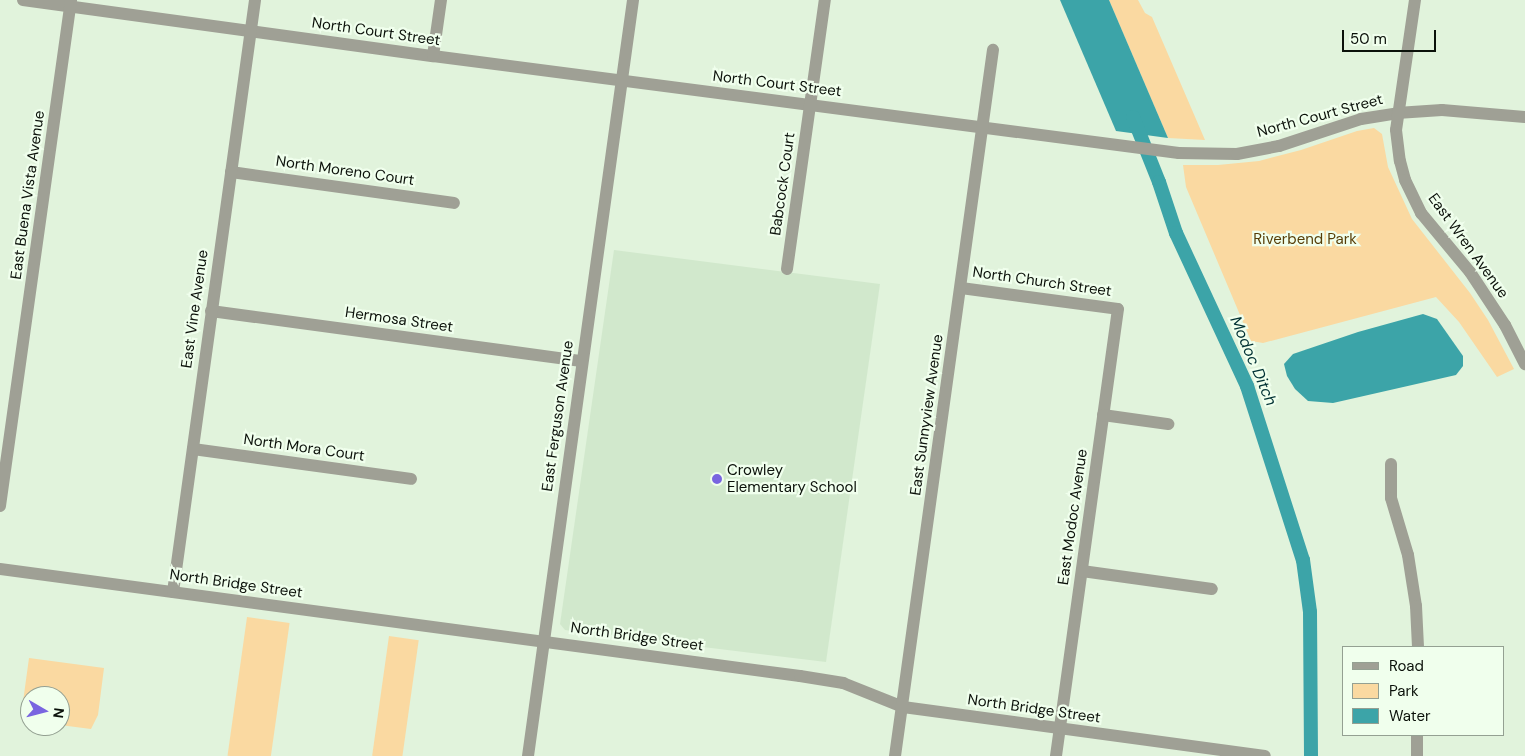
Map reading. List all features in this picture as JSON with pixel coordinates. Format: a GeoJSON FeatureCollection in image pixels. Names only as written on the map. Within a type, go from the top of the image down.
{"type":"FeatureCollection","features":[{"type":"Feature","properties":{"kind":"street","name":"North Court Street"},"geometry":{"type":"LineString","coordinates":[[23,0],[71,4],[433,56],[1168,152],[1237,154],[1279,146],[1360,119],[1397,113],[1449,110],[1525,117]]}},
{"type":"Feature","properties":{"kind":"street","name":"East Vine Avenue"},"geometry":{"type":"LineString","coordinates":[[173,592],[255,0]]}},
{"type":"Feature","properties":{"kind":"street"},"geometry":{"type":"LineString","coordinates":[[433,56],[441,0]]}},
{"type":"Feature","properties":{"kind":"street","name":"East Ferguson Avenue"},"geometry":{"type":"LineString","coordinates":[[528,756],[633,0]]}},
{"type":"Feature","properties":{"kind":"street","name":"Babcock Court"},"geometry":{"type":"LineString","coordinates":[[788,269],[825,0]]}},
{"type":"Feature","properties":{"kind":"street","name":"East Wren Avenue"},"geometry":{"type":"LineString","coordinates":[[1414,0],[1397,113],[1397,147],[1412,197],[1434,229],[1470,272],[1505,325],[1525,364]]}},
{"type":"Feature","properties":{"kind":"street","name":"East Buena Vista Avenue"},"geometry":{"type":"LineString","coordinates":[[0,506],[71,4]]}},
{"type":"Feature","properties":{"kind":"street","name":"East Sunnyview Avenue"},"geometry":{"type":"LineString","coordinates":[[895,756],[993,50]]}},
{"type":"Feature","properties":{"kind":"street","name":"North Moreno Court"},"geometry":{"type":"LineString","coordinates":[[231,172],[454,203]]}},
{"type":"Feature","properties":{"kind":"street","name":"North Church Street"},"geometry":{"type":"LineString","coordinates":[[961,288],[1118,309]]}},
{"type":"Feature","properties":{"kind":"street","name":"East Modoc Avenue"},"geometry":{"type":"LineString","coordinates":[[1056,756],[1118,309]]}},
{"type":"Feature","properties":{"kind":"street","name":"Hermosa Street"},"geometry":{"type":"LineString","coordinates":[[211,311],[582,361]]}},
{"type":"Feature","properties":{"kind":"street"},"geometry":{"type":"LineString","coordinates":[[1103,415],[1168,424]]}},
{"type":"Feature","properties":{"kind":"street","name":"North Mora Court"},"geometry":{"type":"LineString","coordinates":[[193,449],[411,479]]}},
{"type":"Feature","properties":{"kind":"street"},"geometry":{"type":"LineString","coordinates":[[1391,464],[1391,498],[1408,555],[1416,606],[1418,646]]}},
{"type":"Feature","properties":{"kind":"street","name":"North Bridge Street"},"geometry":{"type":"LineString","coordinates":[[0,569],[843,683],[903,707],[1218,753],[1265,756]]}},
{"type":"Feature","properties":{"kind":"street"},"geometry":{"type":"LineString","coordinates":[[1082,571],[1212,589]]}},
{"type":"Feature","properties":{"kind":"street"},"geometry":{"type":"LineString","coordinates":[[1416,756],[1417,736]]}},
{"type":"Feature","properties":{"kind":"shaded area","name":"Crowley Elementary School"},"geometry":{"type":"Polygon","coordinates":[[[614,250],[880,284],[826,662],[565,630],[560,624],[614,250]]]}},
{"type":"Feature","properties":{"kind":"green space"},"geometry":{"type":"Polygon","coordinates":[[[1109,0],[1138,0],[1145,13],[1152,17],[1205,140],[1168,138],[1109,0]]]}},
{"type":"Feature","properties":{"kind":"green space","name":"Riverbend Park"},"geometry":{"type":"Polygon","coordinates":[[[1374,128],[1382,134],[1388,167],[1412,219],[1470,293],[1488,320],[1514,369],[1497,377],[1459,322],[1436,297],[1263,343],[1251,341],[1186,187],[1183,165],[1218,165],[1259,161],[1301,150],[1357,131],[1374,128]]]}},
{"type":"Feature","properties":{"kind":"green space"},"geometry":{"type":"Polygon","coordinates":[[[247,617],[290,623],[271,756],[228,756],[247,617]]]}},
{"type":"Feature","properties":{"kind":"green space"},"geometry":{"type":"Polygon","coordinates":[[[389,636],[419,640],[402,756],[372,756],[389,636]]]}},
{"type":"Feature","properties":{"kind":"green space"},"geometry":{"type":"Polygon","coordinates":[[[29,658],[104,668],[98,715],[91,729],[70,726],[70,686],[25,686],[29,658]]]}},
{"type":"Feature","properties":{"kind":"water"},"geometry":{"type":"Polygon","coordinates":[[[1060,0],[1109,0],[1168,138],[1116,131],[1060,0]]]}},
{"type":"Feature","properties":{"kind":"water"},"geometry":{"type":"Polygon","coordinates":[[[1423,314],[1437,319],[1463,356],[1463,366],[1456,375],[1333,403],[1308,401],[1295,389],[1287,376],[1284,364],[1293,354],[1358,332],[1423,314]]]}},
{"type":"Feature","properties":{"kind":"waterway","name":"Modoc Ditch"},"geometry":{"type":"LineString","coordinates":[[1133,117],[1159,182],[1176,233],[1247,386],[1303,560],[1310,612],[1311,756]]}},
{"type":"Feature","properties":{"kind":"place","name":"Crowley Elementary School"},"geometry":{"type":"Point","coordinates":[717,479]}}]}
